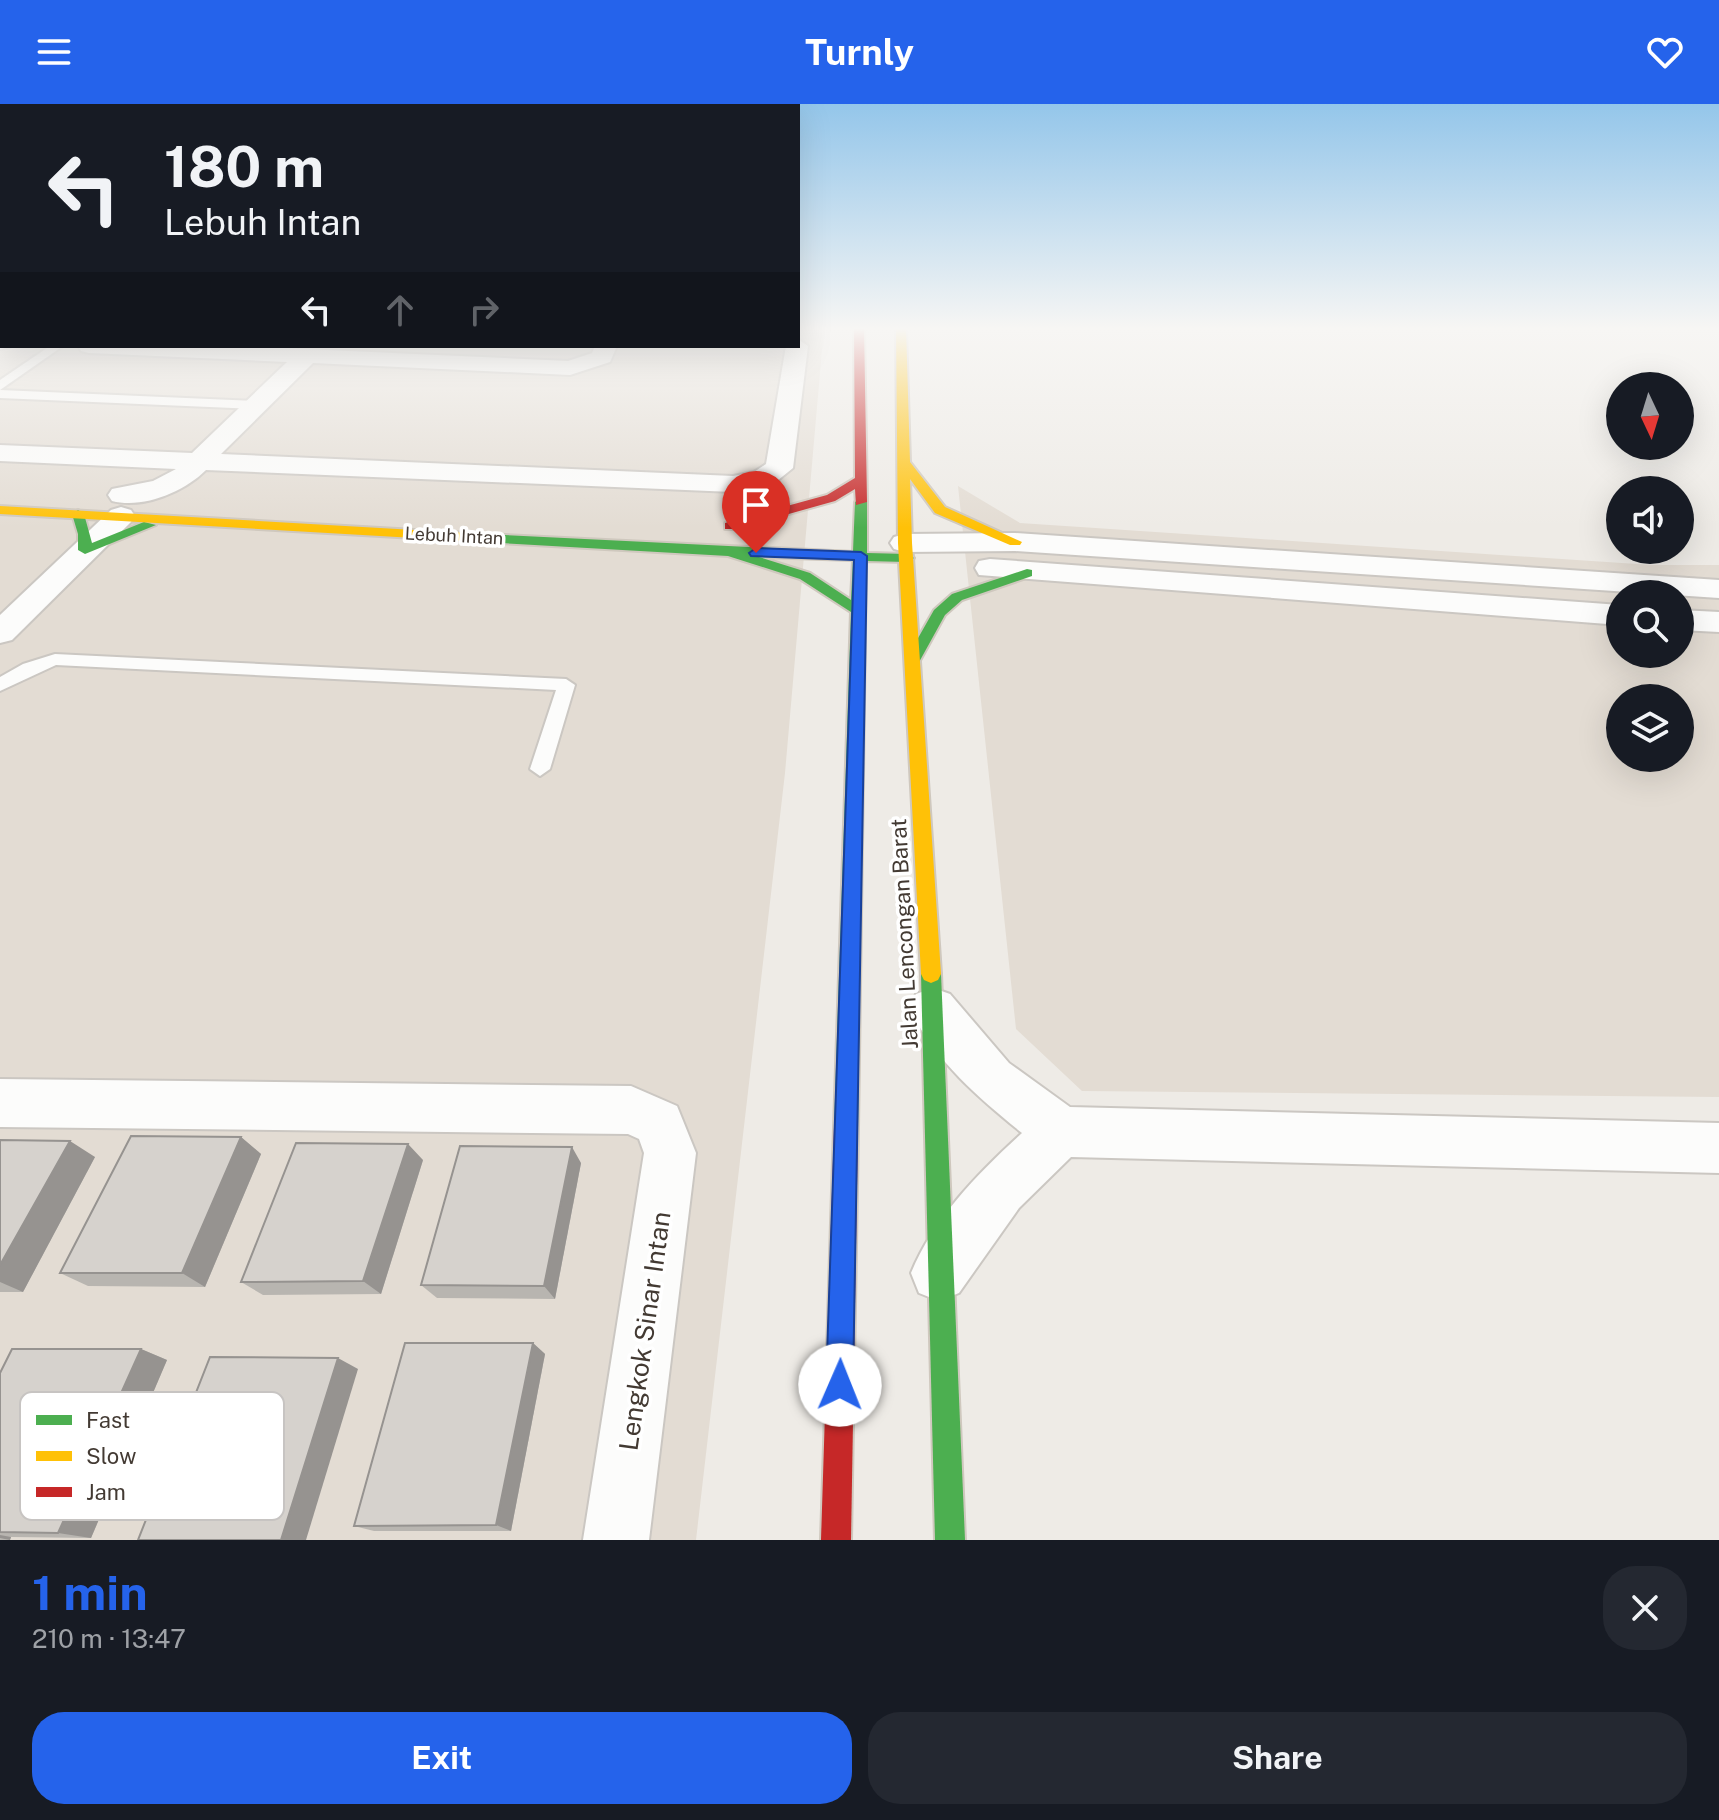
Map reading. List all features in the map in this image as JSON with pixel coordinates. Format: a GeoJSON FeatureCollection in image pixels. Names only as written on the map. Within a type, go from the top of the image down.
{"type":"FeatureCollection","features":[{"type":"Feature","properties":{"kind":"main road","name":"Jalan Lencongan Barat"},"geometry":{"type":"LineString","coordinates":[[859,394],[860,480],[913,661],[933,1009],[939,1273],[950,1540]]}},
{"type":"Feature","properties":{"kind":"main road","name":"Jalan Lencongan Barat"},"geometry":{"type":"LineString","coordinates":[[836,1540],[861,556],[880,540],[903,462],[902,394]]}},
{"type":"Feature","properties":{"kind":"main road"},"geometry":{"type":"LineString","coordinates":[[903,462],[940,510],[1015,542]]}},
{"type":"Feature","properties":{"kind":"main road"},"geometry":{"type":"LineString","coordinates":[[788,529],[722,526],[831,498],[860,480]]}},
{"type":"Feature","properties":{"kind":"main road","name":"Lebuh Intan"},"geometry":{"type":"LineString","coordinates":[[0,510],[78,514],[117,502],[170,519],[729,552],[861,556],[880,540]]}},
{"type":"Feature","properties":{"kind":"main road"},"geometry":{"type":"LineString","coordinates":[[78,514],[85,534],[85,550],[170,519]]}},
{"type":"Feature","properties":{"kind":"main road"},"geometry":{"type":"LineString","coordinates":[[729,552],[791,570],[827,588],[859,611]]}},
{"type":"Feature","properties":{"kind":"main road"},"geometry":{"type":"LineString","coordinates":[[913,661],[939,613],[957,597],[1027,573]]}},
{"type":"Feature","properties":{"kind":"street"},"geometry":{"type":"LineString","coordinates":[[0,633],[85,550],[117,502],[161,488],[191,483],[268,394]]}},
{"type":"Feature","properties":{"kind":"street"},"geometry":{"type":"LineString","coordinates":[[0,453],[191,483],[733,484],[762,479],[779,468],[790,394]]}},
{"type":"Feature","properties":{"kind":"street"},"geometry":{"type":"LineString","coordinates":[[880,540],[1015,542],[1719,589]]}},
{"type":"Feature","properties":{"kind":"street"},"geometry":{"type":"LineString","coordinates":[[880,540],[1027,573],[1606,614]]}},
{"type":"Feature","properties":{"kind":"street"},"geometry":{"type":"LineString","coordinates":[[1694,621],[1719,622]]}},
{"type":"Feature","properties":{"kind":"street"},"geometry":{"type":"LineString","coordinates":[[933,1009],[992,1079],[1061,1132],[1719,1148]]}},
{"type":"Feature","properties":{"kind":"street","name":"Lengkok Sinar Intan"},"geometry":{"type":"LineString","coordinates":[[0,1103],[631,1110],[659,1123],[670,1153],[616,1540]]}},
{"type":"Feature","properties":{"kind":"street"},"geometry":{"type":"LineString","coordinates":[[939,1273],[1000,1189],[1061,1132]]}},
{"type":"Feature","properties":{"kind":"lane"},"geometry":{"type":"LineString","coordinates":[[0,394],[257,405]]}},
{"type":"Feature","properties":{"kind":"lane"},"geometry":{"type":"LineString","coordinates":[[0,685],[29,668],[55,659],[566,685],[540,769]]}},
{"type":"Feature","properties":{"kind":"shaded area"},"geometry":{"type":"Polygon","coordinates":[[[0,394],[818,394],[785,773],[696,1540],[0,1540],[0,394]]]}},
{"type":"Feature","properties":{"kind":"shaded area"},"geometry":{"type":"Polygon","coordinates":[[[958,486],[1020,523],[1606,564],[1719,565],[1719,1097],[1082,1091],[1016,1029],[958,486]]]}},
{"type":"Feature","properties":{"kind":"building"},"geometry":{"type":"Polygon","coordinates":[[[131,1136],[241,1137],[182,1273],[60,1273],[131,1136]]]}},
{"type":"Feature","properties":{"kind":"building"},"geometry":{"type":"Polygon","coordinates":[[[0,1140],[70,1141],[0,1265],[0,1140]]]}},
{"type":"Feature","properties":{"kind":"building"},"geometry":{"type":"Polygon","coordinates":[[[296,1143],[408,1144],[363,1281],[241,1282],[296,1143]]]}},
{"type":"Feature","properties":{"kind":"building"},"geometry":{"type":"Polygon","coordinates":[[[460,1146],[572,1147],[544,1286],[421,1285],[460,1146]]]}},
{"type":"Feature","properties":{"kind":"building"},"geometry":{"type":"Polygon","coordinates":[[[405,1343],[533,1343],[496,1525],[354,1526],[405,1343]]]}},
{"type":"Feature","properties":{"kind":"building"},"geometry":{"type":"Polygon","coordinates":[[[12,1349],[141,1349],[122,1392],[20,1392],[20,1520],[64,1520],[58,1533],[0,1532],[0,1373],[12,1349]]]}},
{"type":"Feature","properties":{"kind":"building"},"geometry":{"type":"Polygon","coordinates":[[[210,1357],[338,1358],[281,1540],[138,1540],[146,1520],[284,1520],[284,1392],[196,1392],[210,1357]]]}},
{"type":"Feature","properties":{"kind":"traffic: fast"},"geometry":{"type":"LineString","coordinates":[[846,1128],[861,502]]}},
{"type":"Feature","properties":{"kind":"traffic: fast"},"geometry":{"type":"LineString","coordinates":[[78,514],[85,534],[85,550],[149,525]]}},
{"type":"Feature","properties":{"kind":"traffic: fast"},"geometry":{"type":"LineString","coordinates":[[484,538],[729,552],[907,558]]}},
{"type":"Feature","properties":{"kind":"traffic: fast"},"geometry":{"type":"LineString","coordinates":[[729,552],[805,576],[859,611]]}},
{"type":"Feature","properties":{"kind":"traffic: fast"},"geometry":{"type":"LineString","coordinates":[[913,661],[939,613],[957,597],[1027,573]]}},
{"type":"Feature","properties":{"kind":"traffic: fast"},"geometry":{"type":"LineString","coordinates":[[931,974],[950,1540]]}},
{"type":"Feature","properties":{"kind":"traffic: slow"},"geometry":{"type":"LineString","coordinates":[[902,394],[905,543],[931,974]]}},
{"type":"Feature","properties":{"kind":"traffic: slow"},"geometry":{"type":"LineString","coordinates":[[903,462],[940,510],[1015,542]]}},
{"type":"Feature","properties":{"kind":"traffic: slow"},"geometry":{"type":"LineString","coordinates":[[0,510],[484,538]]}},
{"type":"Feature","properties":{"kind":"traffic: jam"},"geometry":{"type":"LineString","coordinates":[[860,394],[861,502]]}},
{"type":"Feature","properties":{"kind":"traffic: jam"},"geometry":{"type":"LineString","coordinates":[[730,526],[831,498],[860,480]]}},
{"type":"Feature","properties":{"kind":"traffic: jam"},"geometry":{"type":"LineString","coordinates":[[836,1540],[846,1128]]}},
{"type":"Feature","properties":{"kind":"route"},"geometry":{"type":"LineString","coordinates":[[756,553],[861,556],[840,1385]]}}]}
